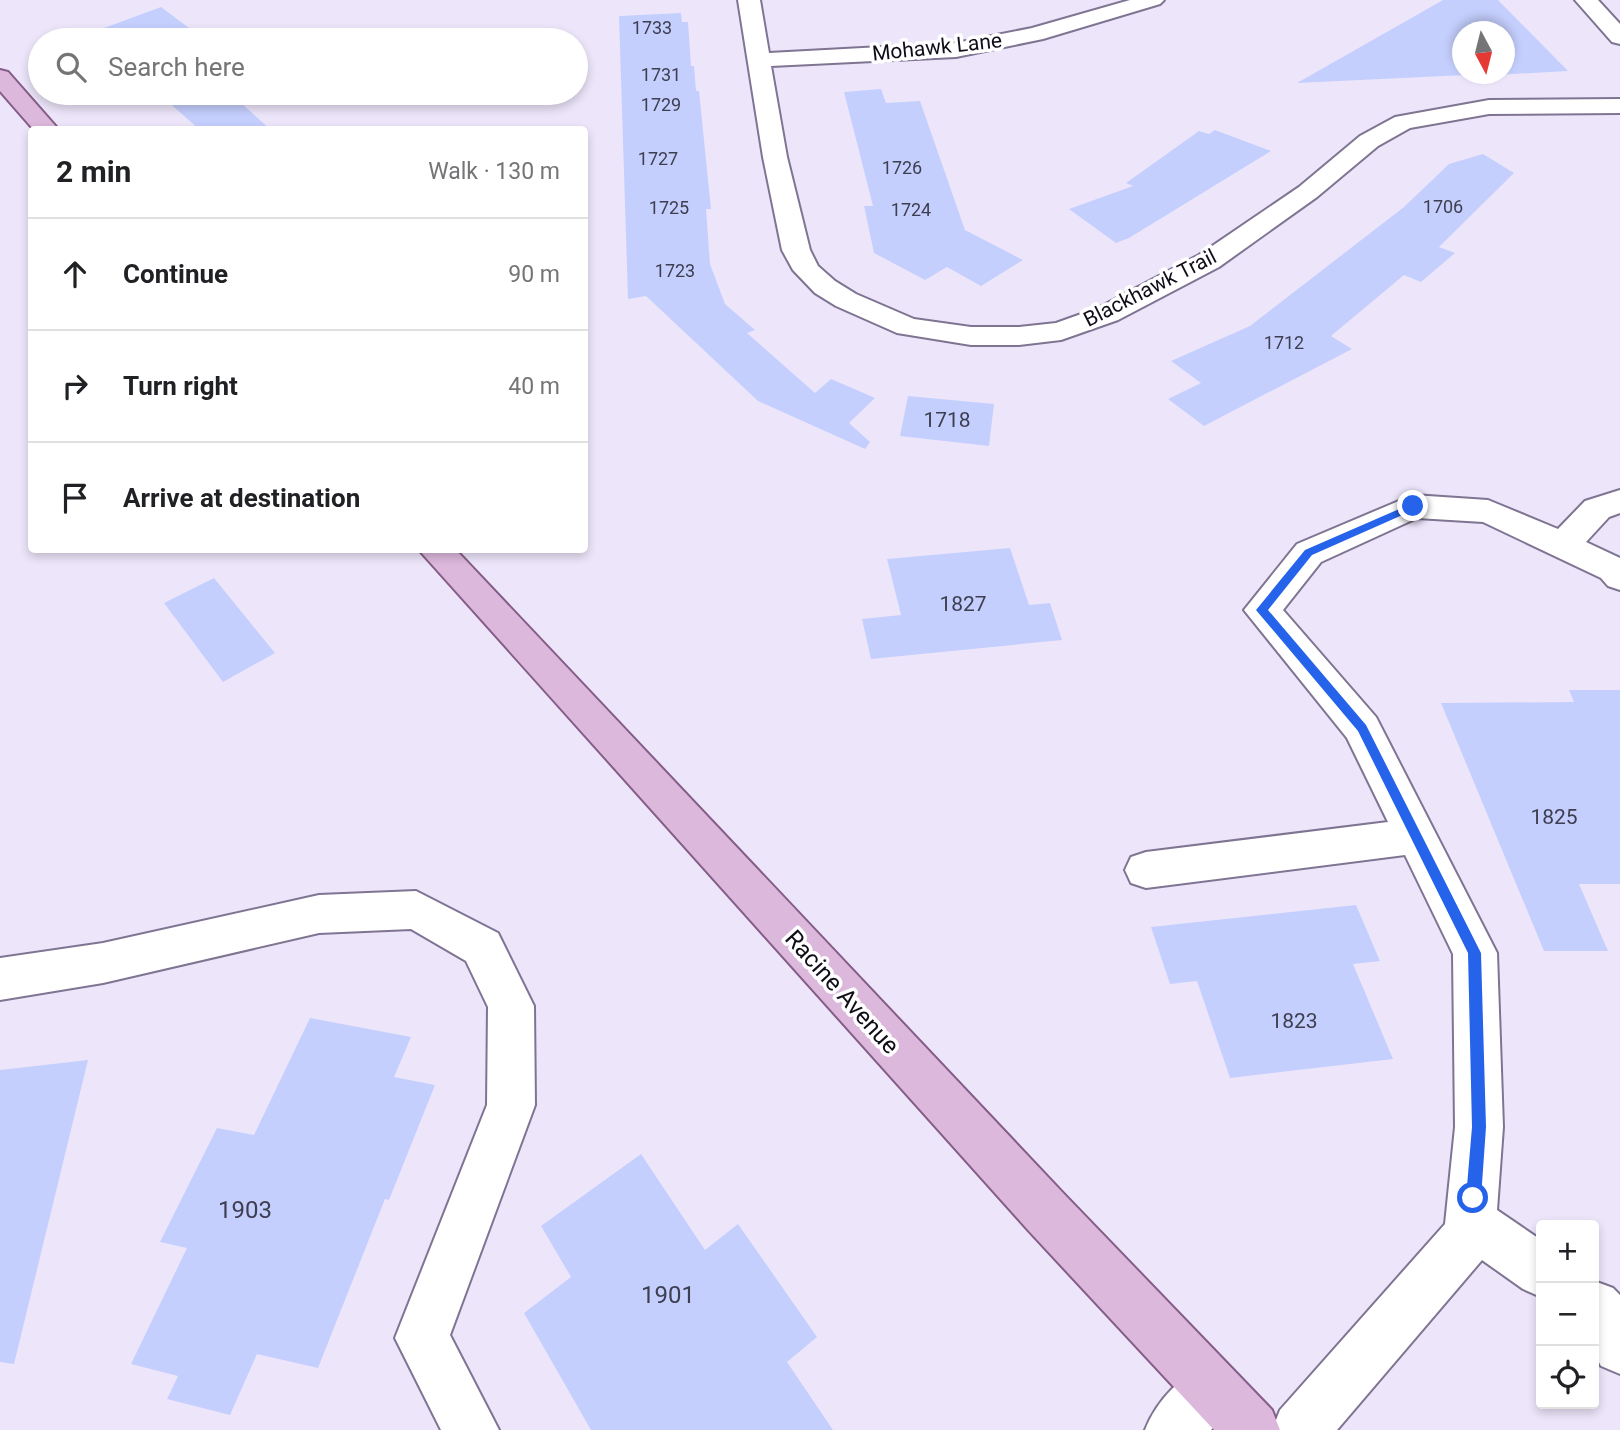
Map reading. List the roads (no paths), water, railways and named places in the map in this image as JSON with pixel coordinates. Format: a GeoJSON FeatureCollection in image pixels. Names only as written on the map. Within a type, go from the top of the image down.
{"type":"FeatureCollection","features":[{"type":"Feature","properties":{"kind":"main road"},"geometry":{"type":"LineString","coordinates":[[0,77],[43,126]]}},
{"type":"Feature","properties":{"kind":"main road","name":"Racine Avenue"},"geometry":{"type":"LineString","coordinates":[[439,553],[575,696],[889,1043],[1252,1430]]}},
{"type":"Feature","properties":{"kind":"street","name":"Blackhawk Trail"},"geometry":{"type":"LineString","coordinates":[[749,0],[775,157],[796,250],[807,270],[825,287],[846,300],[907,327],[971,336],[1019,336],[1061,331],[1108,314],[1209,261],[1308,192],[1369,141],[1403,122],[1489,107],[1620,106]]}},
{"type":"Feature","properties":{"kind":"street","name":"Mohawk Lane"},"geometry":{"type":"LineString","coordinates":[[759,60],[956,50],[1035,34],[1153,0]]}},
{"type":"Feature","properties":{"kind":"street"},"geometry":{"type":"LineString","coordinates":[[1586,0],[1620,37]]}},
{"type":"Feature","properties":{"kind":"street"},"geometry":{"type":"LineString","coordinates":[[1562,546],[1597,509],[1620,501]]}},
{"type":"Feature","properties":{"kind":"street"},"geometry":{"type":"LineString","coordinates":[[1300,1430],[1471,1235],[1479,1127],[1475,953],[1362,728],[1262,610],[1309,553],[1413,506],[1488,511],[1613,569],[1620,577]]}},
{"type":"Feature","properties":{"kind":"street"},"geometry":{"type":"LineString","coordinates":[[1146,870],[1416,836]]}},
{"type":"Feature","properties":{"kind":"street"},"geometry":{"type":"LineString","coordinates":[[0,979],[103,963],[319,914],[416,910],[482,947],[511,1006],[511,1105],[422,1338],[471,1430]]}},
{"type":"Feature","properties":{"kind":"street"},"geometry":{"type":"LineString","coordinates":[[1471,1222],[1536,1268]]}},
{"type":"Feature","properties":{"kind":"street"},"geometry":{"type":"LineString","coordinates":[[1599,1311],[1620,1347]]}},
{"type":"Feature","properties":{"kind":"street"},"geometry":{"type":"LineString","coordinates":[[1173,1430],[1212,1389]]}}]}
